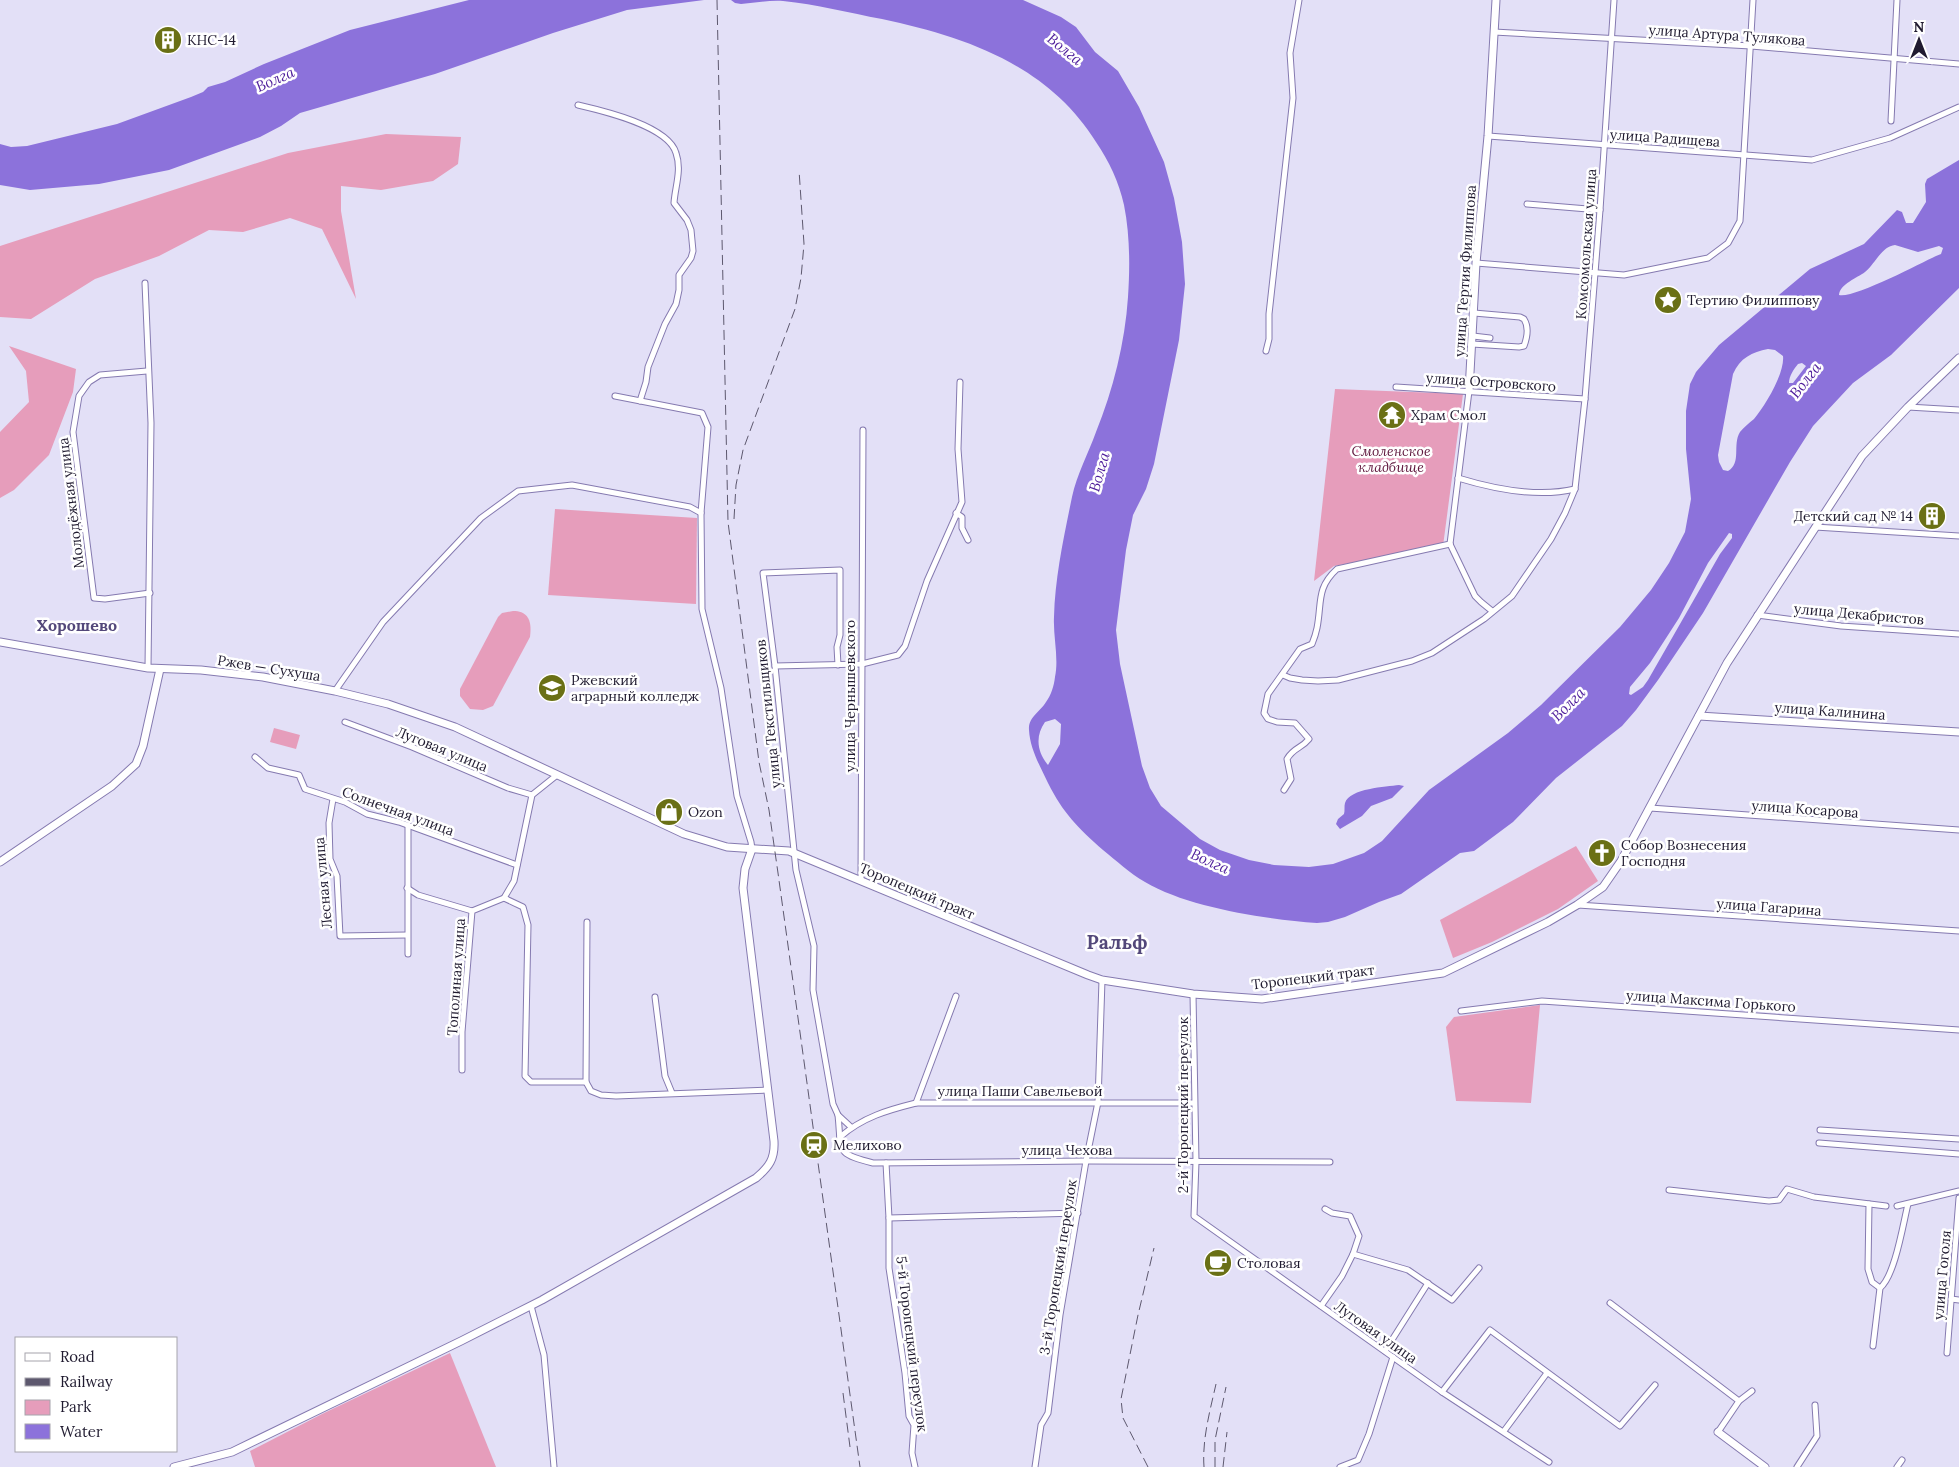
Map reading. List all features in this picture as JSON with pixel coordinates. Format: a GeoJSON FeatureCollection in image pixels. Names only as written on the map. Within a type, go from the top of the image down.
{"type":"FeatureCollection","features":[{"type":"Feature","properties":{"kind":"main road","name":"улица Тертия Филиппова"},"geometry":{"type":"LineString","coordinates":[[1469,391],[1476,263],[1488,136],[1496,0]]}},
{"type":"Feature","properties":{"kind":"main road","name":"Торопецкий тракт"},"geometry":{"type":"LineString","coordinates":[[752,849],[775,849],[794,853],[1088,976],[1102,980],[1193,994],[1262,999],[1442,973],[1548,922],[1603,887],[1621,861],[1727,663],[1814,527],[1862,456],[1908,406],[1959,358]]}},
{"type":"Feature","properties":{"kind":"main road","name":"Ржев — Сухуша"},"geometry":{"type":"LineString","coordinates":[[0,642],[148,668],[232,673],[334,691],[388,704],[455,727],[557,775]]}},
{"type":"Feature","properties":{"kind":"main road"},"geometry":{"type":"LineString","coordinates":[[0,862],[112,786],[136,764],[143,746],[160,669]]}},
{"type":"Feature","properties":{"kind":"main road","name":"улица Калинина"},"geometry":{"type":"LineString","coordinates":[[1699,716],[1959,732]]}},
{"type":"Feature","properties":{"kind":"main road"},"geometry":{"type":"LineString","coordinates":[[174,1467],[232,1452],[531,1306],[756,1178],[770,1164],[774,1153],[768,1090],[743,888],[745,870],[752,849],[727,847],[684,834],[557,775]]}},
{"type":"Feature","properties":{"kind":"main road"},"geometry":{"type":"LineString","coordinates":[[1718,1432],[1765,1467]]}},
{"type":"Feature","properties":{"kind":"street"},"geometry":{"type":"LineString","coordinates":[[1266,351],[1269,339],[1269,314],[1293,98],[1290,53],[1299,0]]}},
{"type":"Feature","properties":{"kind":"street","name":"Комсомольская улица"},"geometry":{"type":"LineString","coordinates":[[1282,675],[1318,682],[1338,680],[1412,661],[1432,653],[1484,619],[1512,596],[1541,554],[1565,513],[1575,490],[1585,399],[1596,272],[1614,0]]}},
{"type":"Feature","properties":{"kind":"street"},"geometry":{"type":"LineString","coordinates":[[1476,263],[1624,274],[1708,258],[1728,244],[1740,222],[1753,0]]}},
{"type":"Feature","properties":{"kind":"street"},"geometry":{"type":"LineString","coordinates":[[1891,121],[1897,0]]}},
{"type":"Feature","properties":{"kind":"street","name":"улица Артура Тулякова"},"geometry":{"type":"LineString","coordinates":[[1494,32],[1610,40],[1751,46],[1959,64]]}},
{"type":"Feature","properties":{"kind":"street"},"geometry":{"type":"LineString","coordinates":[[578,105],[605,112],[656,132],[668,140],[676,152],[678,167],[674,203],[687,220],[691,230],[691,258],[679,275],[679,290],[676,304],[665,324],[648,367],[640,401]]}},
{"type":"Feature","properties":{"kind":"street","name":"улица Радищева"},"geometry":{"type":"LineString","coordinates":[[1488,136],[1812,160],[1890,138],[1959,106]]}},
{"type":"Feature","properties":{"kind":"street"},"geometry":{"type":"LineString","coordinates":[[1526,204],[1600,210]]}},
{"type":"Feature","properties":{"kind":"street"},"geometry":{"type":"LineString","coordinates":[[145,283],[147,371],[151,423],[148,668]]}},
{"type":"Feature","properties":{"kind":"street"},"geometry":{"type":"LineString","coordinates":[[1472,340],[1519,348],[1524,346],[1527,328],[1524,319],[1520,317],[1474,313]]}},
{"type":"Feature","properties":{"kind":"street"},"geometry":{"type":"LineString","coordinates":[[1472,340],[1490,338]]}},
{"type":"Feature","properties":{"kind":"street","name":"Молодёжная улица"},"geometry":{"type":"LineString","coordinates":[[147,371],[100,375],[89,382],[79,396],[73,432],[94,598],[105,599],[150,593]]}},
{"type":"Feature","properties":{"kind":"street"},"geometry":{"type":"LineString","coordinates":[[775,666],[862,664],[898,655],[905,646],[928,581],[962,502],[958,450],[960,382]]}},
{"type":"Feature","properties":{"kind":"street","name":"улица Островского"},"geometry":{"type":"LineString","coordinates":[[1396,387],[1585,399]]}},
{"type":"Feature","properties":{"kind":"street","name":"улица Тертия Филиппова"},"geometry":{"type":"LineString","coordinates":[[1450,544],[1469,391]]}},
{"type":"Feature","properties":{"kind":"street"},"geometry":{"type":"LineString","coordinates":[[615,396],[702,414],[708,427],[701,513],[702,609],[721,688],[736,796],[752,849]]}},
{"type":"Feature","properties":{"kind":"street"},"geometry":{"type":"LineString","coordinates":[[1908,406],[1959,410]]}},
{"type":"Feature","properties":{"kind":"street","name":"улица Чернышевского"},"geometry":{"type":"LineString","coordinates":[[861,881],[861,511],[863,430]]}},
{"type":"Feature","properties":{"kind":"street"},"geometry":{"type":"LineString","coordinates":[[1458,478],[1485,486],[1520,491],[1560,493],[1575,490]]}},
{"type":"Feature","properties":{"kind":"street"},"geometry":{"type":"LineString","coordinates":[[334,691],[383,622],[481,518],[518,491],[572,485],[690,507],[701,513]]}},
{"type":"Feature","properties":{"kind":"street"},"geometry":{"type":"LineString","coordinates":[[956,513],[962,517],[962,528],[968,540]]}},
{"type":"Feature","properties":{"kind":"street"},"geometry":{"type":"LineString","coordinates":[[1814,527],[1959,536]]}},
{"type":"Feature","properties":{"kind":"street"},"geometry":{"type":"LineString","coordinates":[[1284,790],[1291,779],[1287,759],[1293,750],[1309,739],[1295,723],[1277,722],[1268,719],[1264,713],[1268,694],[1300,649],[1312,644],[1317,628],[1322,588],[1328,577],[1337,569],[1450,544],[1475,596],[1492,611]]}},
{"type":"Feature","properties":{"kind":"street","name":"улица Текстильщиков"},"geometry":{"type":"LineString","coordinates":[[794,853],[775,666],[763,572],[840,570],[838,665]]}},
{"type":"Feature","properties":{"kind":"street","name":"улица Декабристов"},"geometry":{"type":"LineString","coordinates":[[1757,615],[1841,626],[1959,634]]}},
{"type":"Feature","properties":{"kind":"street","name":"Луговая улица"},"geometry":{"type":"LineString","coordinates":[[345,722],[412,747],[508,788],[532,795]]}},
{"type":"Feature","properties":{"kind":"street","name":"Солнечная улица"},"geometry":{"type":"LineString","coordinates":[[255,757],[268,768],[299,775],[305,789],[344,802],[367,814],[408,825],[516,865]]}},
{"type":"Feature","properties":{"kind":"street"},"geometry":{"type":"LineString","coordinates":[[557,775],[532,795],[514,881],[504,898],[523,907],[528,925],[525,1076],[531,1082],[586,1082]]}},
{"type":"Feature","properties":{"kind":"street","name":"Лесная улица"},"geometry":{"type":"LineString","coordinates":[[333,799],[330,823],[330,859],[336,876],[340,936],[407,935]]}},
{"type":"Feature","properties":{"kind":"street","name":"улица Косарова"},"geometry":{"type":"LineString","coordinates":[[1650,808],[1959,830]]}},
{"type":"Feature","properties":{"kind":"street"},"geometry":{"type":"LineString","coordinates":[[408,825],[406,888],[408,954]]}},
{"type":"Feature","properties":{"kind":"street"},"geometry":{"type":"LineString","coordinates":[[794,853],[799,886],[805,903],[814,946],[813,990],[829,1089],[838,1115],[851,1127]]}},
{"type":"Feature","properties":{"kind":"street"},"geometry":{"type":"LineString","coordinates":[[406,888],[418,895],[472,911]]}},
{"type":"Feature","properties":{"kind":"street","name":"Тополиная улица"},"geometry":{"type":"LineString","coordinates":[[462,1070],[462,1032],[472,911],[504,898]]}},
{"type":"Feature","properties":{"kind":"street","name":"улица Гагарина"},"geometry":{"type":"LineString","coordinates":[[1577,905],[1959,931]]}},
{"type":"Feature","properties":{"kind":"street"},"geometry":{"type":"LineString","coordinates":[[587,922],[586,1082],[591,1091],[601,1095],[768,1090]]}},
{"type":"Feature","properties":{"kind":"street","name":"3-й Торопецкий переулок"},"geometry":{"type":"LineString","coordinates":[[1035,1467],[1041,1425],[1048,1413],[1060,1315],[1098,1102],[1102,980]]}},
{"type":"Feature","properties":{"kind":"street","name":"2-й Торопецкий переулок"},"geometry":{"type":"LineString","coordinates":[[1193,994],[1196,1162],[1194,1216]]}},
{"type":"Feature","properties":{"kind":"street"},"geometry":{"type":"LineString","coordinates":[[655,996],[665,1076],[672,1093]]}},
{"type":"Feature","properties":{"kind":"street"},"geometry":{"type":"LineString","coordinates":[[916,1103],[956,996]]}},
{"type":"Feature","properties":{"kind":"street","name":"улица Максима Горького"},"geometry":{"type":"LineString","coordinates":[[1461,1012],[1542,1001],[1959,1030]]}},
{"type":"Feature","properties":{"kind":"street","name":"улица Паши Савельевой"},"geometry":{"type":"LineString","coordinates":[[840,1137],[851,1127],[868,1117],[916,1103],[1194,1103]]}},
{"type":"Feature","properties":{"kind":"street","name":"улица Чехова"},"geometry":{"type":"LineString","coordinates":[[838,1115],[840,1148],[848,1156],[873,1163],[1086,1161],[1330,1162]]}},
{"type":"Feature","properties":{"kind":"street"},"geometry":{"type":"LineString","coordinates":[[1820,1130],[1959,1139]]}},
{"type":"Feature","properties":{"kind":"street"},"geometry":{"type":"LineString","coordinates":[[1819,1143],[1959,1154]]}},
{"type":"Feature","properties":{"kind":"street","name":"5-й Торопецкий переулок"},"geometry":{"type":"LineString","coordinates":[[886,1163],[889,1268],[905,1374],[909,1416],[914,1425],[912,1453],[915,1467]]}},
{"type":"Feature","properties":{"kind":"street"},"geometry":{"type":"LineString","coordinates":[[1669,1190],[1769,1201],[1779,1200],[1787,1189],[1814,1197],[1886,1206]]}},
{"type":"Feature","properties":{"kind":"street"},"geometry":{"type":"LineString","coordinates":[[1897,1206],[1959,1191]]}},
{"type":"Feature","properties":{"kind":"street","name":"улица Гоголя"},"geometry":{"type":"LineString","coordinates":[[1947,1353],[1959,1198]]}},
{"type":"Feature","properties":{"kind":"street"},"geometry":{"type":"LineString","coordinates":[[1869,1204],[1868,1269],[1872,1282],[1880,1288]]}},
{"type":"Feature","properties":{"kind":"street"},"geometry":{"type":"LineString","coordinates":[[1873,1346],[1880,1288],[1884,1285],[1894,1262],[1908,1204]]}},
{"type":"Feature","properties":{"kind":"street"},"geometry":{"type":"LineString","coordinates":[[1321,1306],[1342,1276],[1353,1254],[1359,1236],[1350,1216],[1332,1213],[1325,1209]]}},
{"type":"Feature","properties":{"kind":"street"},"geometry":{"type":"LineString","coordinates":[[889,1218],[1078,1213]]}},
{"type":"Feature","properties":{"kind":"street","name":"Луговая улица"},"geometry":{"type":"LineString","coordinates":[[1194,1216],[1442,1392],[1549,1462]]}},
{"type":"Feature","properties":{"kind":"street"},"geometry":{"type":"LineString","coordinates":[[1353,1254],[1408,1270],[1452,1300],[1479,1268]]}},
{"type":"Feature","properties":{"kind":"street"},"geometry":{"type":"LineString","coordinates":[[1385,1351],[1428,1283]]}},
{"type":"Feature","properties":{"kind":"street"},"geometry":{"type":"LineString","coordinates":[[1951,1299],[1959,1300]]}},
{"type":"Feature","properties":{"kind":"street"},"geometry":{"type":"LineString","coordinates":[[1610,1303],[1739,1401]]}},
{"type":"Feature","properties":{"kind":"street"},"geometry":{"type":"LineString","coordinates":[[531,1306],[544,1355],[554,1467]]}},
{"type":"Feature","properties":{"kind":"street"},"geometry":{"type":"LineString","coordinates":[[1442,1392],[1490,1330],[1620,1426],[1655,1385]]}},
{"type":"Feature","properties":{"kind":"street"},"geometry":{"type":"LineString","coordinates":[[1340,1467],[1358,1460],[1369,1434],[1393,1357]]}},
{"type":"Feature","properties":{"kind":"street"},"geometry":{"type":"LineString","coordinates":[[1504,1431],[1547,1373]]}},
{"type":"Feature","properties":{"kind":"street"},"geometry":{"type":"LineString","coordinates":[[1718,1432],[1739,1401],[1752,1391]]}},
{"type":"Feature","properties":{"kind":"street"},"geometry":{"type":"LineString","coordinates":[[1797,1467],[1817,1436],[1815,1405]]}},
{"type":"Feature","properties":{"kind":"street"},"geometry":{"type":"LineString","coordinates":[[1897,1467],[1902,1460]]}},
{"type":"Feature","properties":{"kind":"green space"},"geometry":{"type":"Polygon","coordinates":[[[386,134],[461,137],[458,164],[433,181],[381,190],[341,186],[341,211],[356,299],[322,229],[290,218],[243,232],[209,230],[159,256],[95,279],[31,319],[0,317],[0,246],[288,153],[386,134]]]}},
{"type":"Feature","properties":{"kind":"green space"},"geometry":{"type":"Polygon","coordinates":[[[9,346],[76,369],[73,392],[49,455],[14,490],[0,498],[0,432],[29,402],[26,371],[9,346]]]}},
{"type":"Feature","properties":{"kind":"green space","name":"Смоленское кладбище"},"geometry":{"type":"Polygon","coordinates":[[[1335,389],[1463,394],[1443,546],[1334,566],[1314,581],[1335,389]]]}},
{"type":"Feature","properties":{"kind":"green space"},"geometry":{"type":"Polygon","coordinates":[[[555,509],[697,518],[696,604],[548,595],[555,509]]]}},
{"type":"Feature","properties":{"kind":"green space"},"geometry":{"type":"Polygon","coordinates":[[[513,611],[523,613],[528,618],[530,622],[530,637],[493,706],[483,710],[470,709],[460,696],[460,689],[498,617],[502,613],[513,611]]]}},
{"type":"Feature","properties":{"kind":"green space"},"geometry":{"type":"Polygon","coordinates":[[[274,728],[300,735],[296,749],[270,742],[274,728]]]}},
{"type":"Feature","properties":{"kind":"green space"},"geometry":{"type":"Polygon","coordinates":[[[1576,846],[1598,881],[1558,909],[1492,942],[1453,958],[1440,920],[1576,846]]]}},
{"type":"Feature","properties":{"kind":"green space"},"geometry":{"type":"Polygon","coordinates":[[[1540,1005],[1531,1103],[1456,1101],[1446,1027],[1454,1017],[1540,1005]]]}},
{"type":"Feature","properties":{"kind":"green space"},"geometry":{"type":"Polygon","coordinates":[[[450,1353],[496,1467],[255,1467],[250,1451],[322,1414],[450,1353]]]}},
{"type":"Feature","properties":{"kind":"water","name":"Волга"},"geometry":{"type":"Polygon","coordinates":[[[469,0],[704,0],[627,10],[553,33],[435,74],[300,113],[260,137],[169,170],[99,184],[30,190],[0,185],[0,144],[11,147],[27,146],[117,124],[191,97],[203,92],[208,87],[225,82],[264,64],[350,30],[469,0]]]}},
{"type":"Feature","properties":{"kind":"water","name":"Волга"},"geometry":{"type":"Polygon","coordinates":[[[731,0],[1023,0],[1061,17],[1076,27],[1095,52],[1118,71],[1139,107],[1164,162],[1174,198],[1182,242],[1185,284],[1179,340],[1154,464],[1146,489],[1133,515],[1126,550],[1116,630],[1120,664],[1142,766],[1150,788],[1161,806],[1200,839],[1220,850],[1249,860],[1274,865],[1309,867],[1333,864],[1364,853],[1382,841],[1429,790],[1508,733],[1541,705],[1620,627],[1651,590],[1669,563],[1685,532],[1691,499],[1686,449],[1686,411],[1690,384],[1696,372],[1719,345],[1810,269],[1864,244],[1897,210],[1902,212],[1906,223],[1913,223],[1926,202],[1925,184],[1927,179],[1959,160],[1959,288],[1891,355],[1853,383],[1813,426],[1790,462],[1703,613],[1636,710],[1622,726],[1556,778],[1513,822],[1474,851],[1460,853],[1401,894],[1345,917],[1317,923],[1275,919],[1228,911],[1183,899],[1163,891],[1134,875],[1103,850],[1079,827],[1059,803],[1033,751],[1030,737],[1030,722],[1044,706],[1055,680],[1054,617],[1056,587],[1072,497],[1113,383],[1121,349],[1126,314],[1129,263],[1126,216],[1119,188],[1105,157],[1076,115],[1054,93],[1029,74],[1002,58],[974,46],[913,26],[820,6],[783,1],[735,3],[731,0]],[[1895,245],[1882,252],[1869,269],[1846,284],[1839,295],[1858,292],[1886,280],[1941,254],[1943,248],[1939,246],[1918,252],[1895,245]],[[1762,350],[1743,360],[1733,374],[1718,455],[1723,470],[1728,471],[1735,463],[1740,432],[1754,419],[1763,406],[1781,371],[1783,356],[1775,350],[1762,350]],[[1802,363],[1798,364],[1793,370],[1789,383],[1793,383],[1806,366],[1802,363]],[[1729,533],[1708,563],[1679,618],[1650,663],[1630,687],[1629,694],[1631,695],[1643,687],[1648,680],[1720,554],[1732,538],[1732,534],[1729,533]],[[1055,719],[1045,722],[1042,727],[1039,744],[1041,755],[1048,765],[1060,744],[1061,724],[1055,719]]]}},
{"type":"Feature","properties":{"kind":"water"},"geometry":{"type":"Polygon","coordinates":[[[1404,786],[1392,798],[1371,806],[1362,816],[1340,829],[1336,824],[1338,819],[1344,814],[1345,803],[1348,798],[1354,794],[1369,789],[1404,786]]]}},
{"type":"Feature","properties":{"kind":"railway"},"geometry":{"type":"LineString","coordinates":[[717,0],[728,522],[759,762],[769,810],[860,1467]]}},
{"type":"Feature","properties":{"kind":"railway"},"geometry":{"type":"LineString","coordinates":[[734,519],[736,485],[743,450],[795,309],[801,278],[804,244],[799,170]]}},
{"type":"Feature","properties":{"kind":"railway"},"geometry":{"type":"LineString","coordinates":[[1148,1467],[1123,1418],[1121,1399],[1154,1248]]}},
{"type":"Feature","properties":{"kind":"railway"},"geometry":{"type":"LineString","coordinates":[[1204,1467],[1205,1436],[1216,1384]]}},
{"type":"Feature","properties":{"kind":"railway"},"geometry":{"type":"LineString","coordinates":[[1215,1467],[1215,1440],[1226,1387]]}},
{"type":"Feature","properties":{"kind":"railway"},"geometry":{"type":"LineString","coordinates":[[843,1393],[850,1447]]}},
{"type":"Feature","properties":{"kind":"railway"},"geometry":{"type":"LineString","coordinates":[[1223,1467],[1227,1432]]}},
{"type":"Feature","properties":{"kind":"place","name":"КНС-14"},"geometry":{"type":"Point","coordinates":[168,40]}},
{"type":"Feature","properties":{"kind":"place","name":"Тертию Филиппову"},"geometry":{"type":"Point","coordinates":[1668,300]}},
{"type":"Feature","properties":{"kind":"place","name":"Храм Смол"},"geometry":{"type":"Point","coordinates":[1392,415]}},
{"type":"Feature","properties":{"kind":"place","name":"Детский сад № 14"},"geometry":{"type":"Point","coordinates":[1932,516]}},
{"type":"Feature","properties":{"kind":"place","name":"Ржевский аграрный колледж"},"geometry":{"type":"Point","coordinates":[552,688]}},
{"type":"Feature","properties":{"kind":"place","name":"Ozon"},"geometry":{"type":"Point","coordinates":[669,812]}},
{"type":"Feature","properties":{"kind":"place","name":"Собор Вознесения Господня"},"geometry":{"type":"Point","coordinates":[1602,853]}},
{"type":"Feature","properties":{"kind":"place","name":"Мелихово"},"geometry":{"type":"Point","coordinates":[814,1145]}},
{"type":"Feature","properties":{"kind":"place","name":"Столовая"},"geometry":{"type":"Point","coordinates":[1218,1263]}},
{"type":"Feature","properties":{"kind":"district","name":"Хорошево"},"geometry":{"type":"Point","coordinates":[77,625]}},
{"type":"Feature","properties":{"kind":"district","name":"Ральф"},"geometry":{"type":"Point","coordinates":[1117,942]}}]}
